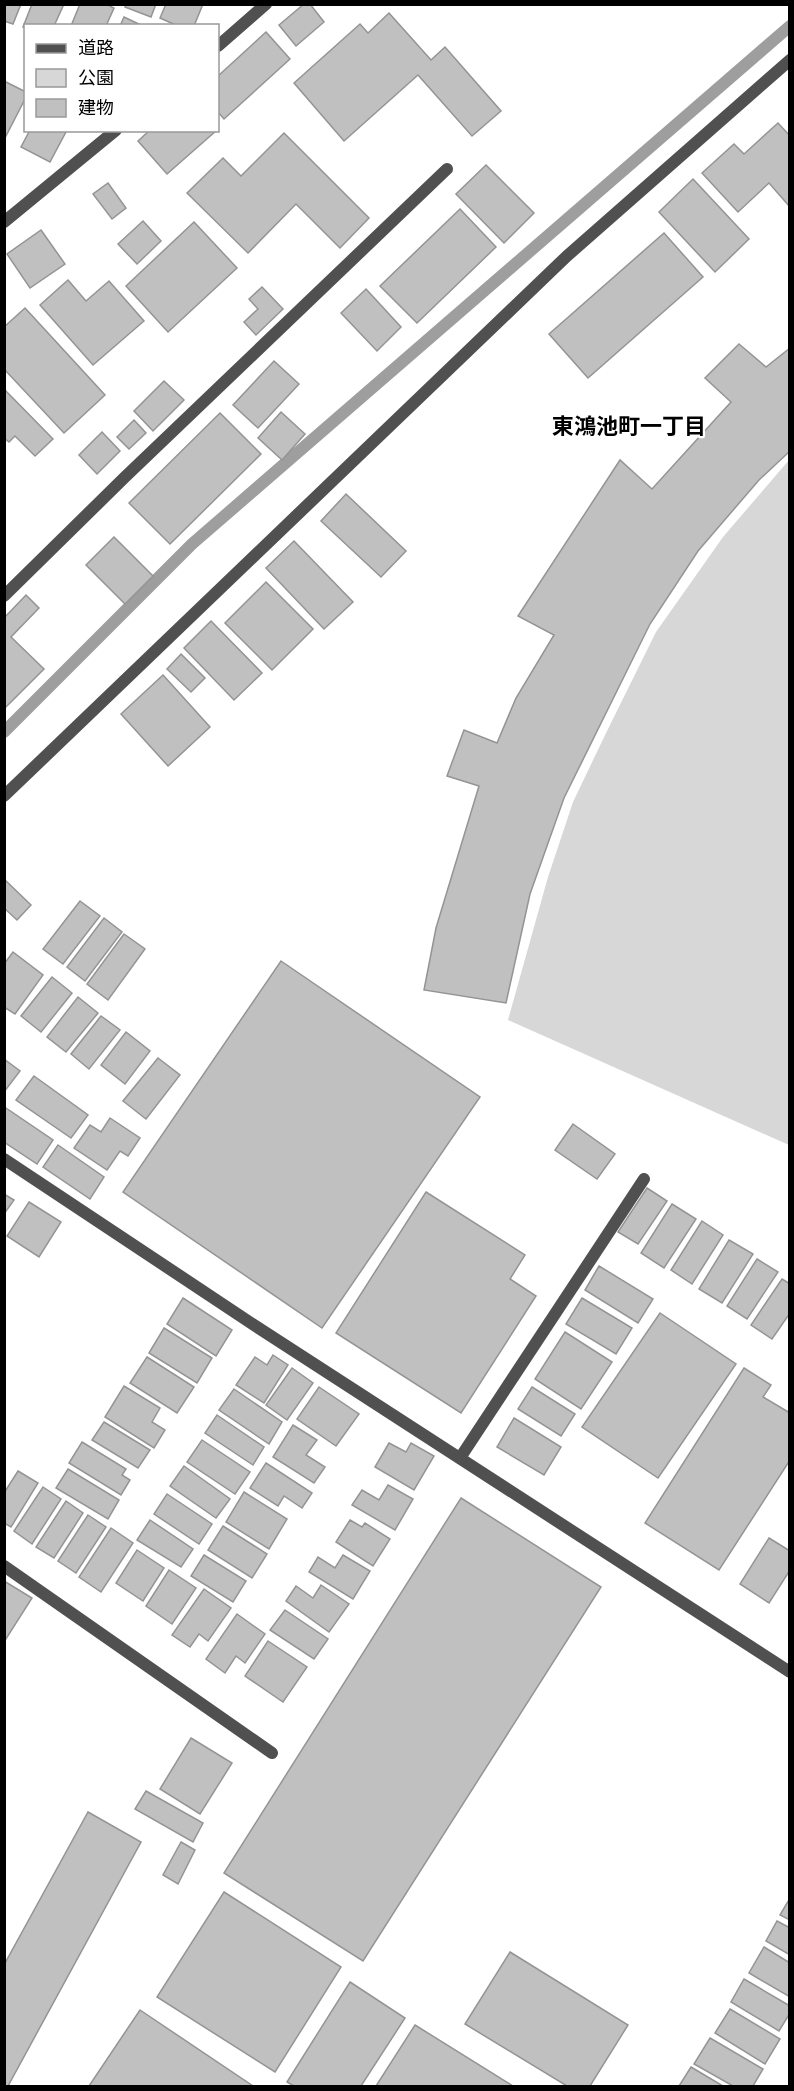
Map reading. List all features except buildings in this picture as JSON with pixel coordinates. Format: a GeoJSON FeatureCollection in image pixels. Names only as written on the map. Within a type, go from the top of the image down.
{"type":"FeatureCollection","features":[{"type":"Feature","properties":{"kind":"street"},"geometry":{"type":"LineString","coordinates":[[219,45],[266,4]]}},
{"type":"Feature","properties":{"kind":"street"},"geometry":{"type":"LineString","coordinates":[[4,796],[567,256],[789,60]]}},
{"type":"Feature","properties":{"kind":"street"},"geometry":{"type":"LineString","coordinates":[[4,222],[114,132]]}},
{"type":"Feature","properties":{"kind":"street"},"geometry":{"type":"LineString","coordinates":[[4,596],[447,169]]}},
{"type":"Feature","properties":{"kind":"street"},"geometry":{"type":"LineString","coordinates":[[4,1158],[254,1325],[789,1672]]}},
{"type":"Feature","properties":{"kind":"street"},"geometry":{"type":"LineString","coordinates":[[460,1458],[644,1179]]}},
{"type":"Feature","properties":{"kind":"street"},"geometry":{"type":"LineString","coordinates":[[4,1566],[272,1753]]}},
{"type":"Feature","properties":{"kind":"green space"},"geometry":{"type":"Polygon","coordinates":[[[789,460],[789,1145],[508,1020],[548,877],[573,802],[656,632],[723,537],[789,460]]]}},
{"type":"Feature","properties":{"kind":"waterway"},"geometry":{"type":"LineString","coordinates":[[4,732],[192,544],[790,26]]}},
{"type":"Feature","properties":{"kind":"district","name":"東鴻池町一丁目"},"geometry":{"type":"Point","coordinates":[629,426]}}]}
